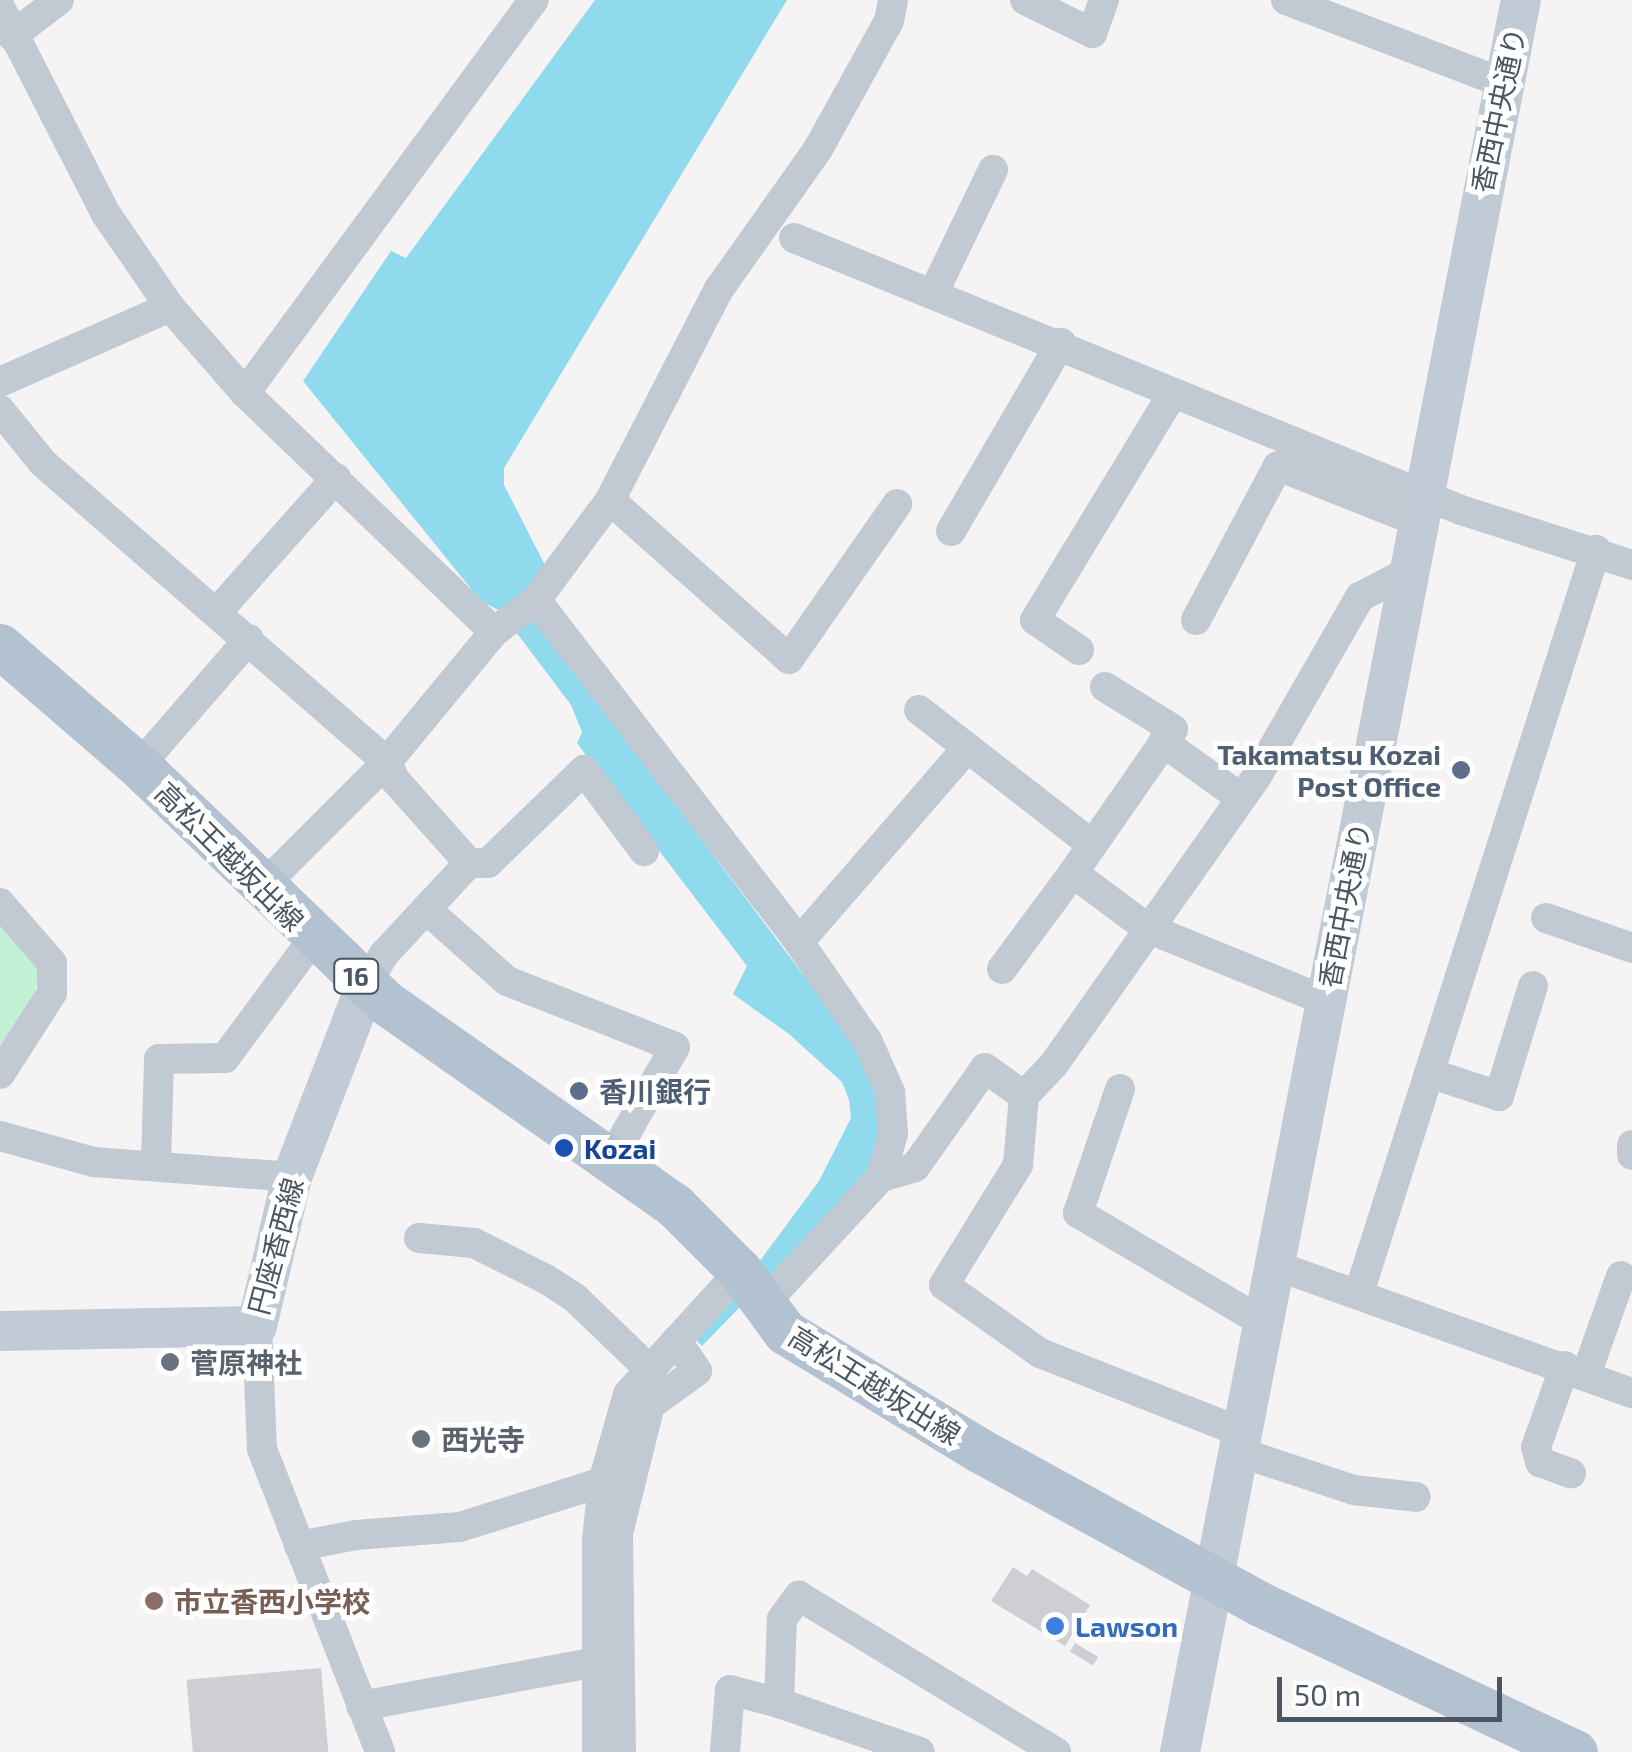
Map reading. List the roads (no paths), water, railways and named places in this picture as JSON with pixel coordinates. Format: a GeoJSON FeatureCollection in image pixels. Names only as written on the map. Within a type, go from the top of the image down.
{"type":"FeatureCollection","features":[{"type":"Feature","properties":{"kind":"main road","name":"高松王越坂出線"},"geometry":{"type":"LineString","coordinates":[[0,646],[139,766],[313,939],[366,985],[675,1206],[752,1288],[785,1332],[857,1379],[1212,1576],[1574,1752]]}},
{"type":"Feature","properties":{"kind":"street"},"geometry":{"type":"LineString","coordinates":[[12,36],[59,0]]}},
{"type":"Feature","properties":{"kind":"street"},"geometry":{"type":"LineString","coordinates":[[246,392],[534,0]]}},
{"type":"Feature","properties":{"kind":"street"},"geometry":{"type":"LineString","coordinates":[[263,886],[388,762],[500,628],[534,602],[610,500],[719,289],[818,149],[889,21],[893,0]]}},
{"type":"Feature","properties":{"kind":"street"},"geometry":{"type":"LineString","coordinates":[[1025,0],[1092,33],[1104,0]]}},
{"type":"Feature","properties":{"kind":"street"},"geometry":{"type":"LineString","coordinates":[[1286,0],[1504,83]]}},
{"type":"Feature","properties":{"kind":"street","name":"香西中央通り"},"geometry":{"type":"LineString","coordinates":[[1180,1752],[1237,1441],[1277,1266],[1406,573],[1521,0]]}},
{"type":"Feature","properties":{"kind":"street"},"geometry":{"type":"LineString","coordinates":[[0,7],[106,214],[170,307],[246,392],[500,628]]}},
{"type":"Feature","properties":{"kind":"street"},"geometry":{"type":"LineString","coordinates":[[933,294],[993,170]]}},
{"type":"Feature","properties":{"kind":"street"},"geometry":{"type":"LineString","coordinates":[[794,238],[1061,343],[1419,506]]}},
{"type":"Feature","properties":{"kind":"street"},"geometry":{"type":"LineString","coordinates":[[0,382],[170,307]]}},
{"type":"Feature","properties":{"kind":"street"},"geometry":{"type":"LineString","coordinates":[[951,531],[1061,343]]}},
{"type":"Feature","properties":{"kind":"street"},"geometry":{"type":"LineString","coordinates":[[1079,650],[1035,620],[1173,392]]}},
{"type":"Feature","properties":{"kind":"street"},"geometry":{"type":"LineString","coordinates":[[0,412],[43,464],[218,611],[388,762],[395,780],[469,863]]}},
{"type":"Feature","properties":{"kind":"street"},"geometry":{"type":"LineString","coordinates":[[1196,620],[1278,466],[1419,506],[1461,510],[1596,550],[1632,565]]}},
{"type":"Feature","properties":{"kind":"street"},"geometry":{"type":"LineString","coordinates":[[218,611],[336,478]]}},
{"type":"Feature","properties":{"kind":"street"},"geometry":{"type":"LineString","coordinates":[[610,500],[790,659],[897,504]]}},
{"type":"Feature","properties":{"kind":"street"},"geometry":{"type":"LineString","coordinates":[[1360,1293],[1596,550]]}},
{"type":"Feature","properties":{"kind":"street"},"geometry":{"type":"LineString","coordinates":[[1406,573],[1360,597],[1241,798],[1054,1064],[1024,1096],[1018,1165],[944,1286],[1040,1353],[1237,1441],[1354,1490],[1416,1496]]}},
{"type":"Feature","properties":{"kind":"street"},"geometry":{"type":"LineString","coordinates":[[534,602],[798,942],[868,1042],[890,1092],[893,1133],[881,1177]]}},
{"type":"Feature","properties":{"kind":"street"},"geometry":{"type":"LineString","coordinates":[[139,766],[249,639]]}},
{"type":"Feature","properties":{"kind":"street"},"geometry":{"type":"LineString","coordinates":[[1002,968],[1173,730],[1105,687]]}},
{"type":"Feature","properties":{"kind":"street"},"geometry":{"type":"LineString","coordinates":[[919,710],[1091,844]]}},
{"type":"Feature","properties":{"kind":"street"},"geometry":{"type":"LineString","coordinates":[[1163,742],[1241,798]]}},
{"type":"Feature","properties":{"kind":"street"},"geometry":{"type":"LineString","coordinates":[[798,942],[967,748]]}},
{"type":"Feature","properties":{"kind":"street"},"geometry":{"type":"LineString","coordinates":[[366,985],[384,954],[469,863],[488,863],[584,770],[644,851]]}},
{"type":"Feature","properties":{"kind":"street"},"geometry":{"type":"LineString","coordinates":[[1072,873],[1147,928],[1326,1002]]}},
{"type":"Feature","properties":{"kind":"street"},"geometry":{"type":"LineString","coordinates":[[0,903],[52,962],[52,992],[0,1074]]}},
{"type":"Feature","properties":{"kind":"street"},"geometry":{"type":"LineString","coordinates":[[426,909],[507,981],[675,1048],[611,1159]]}},
{"type":"Feature","properties":{"kind":"street"},"geometry":{"type":"LineString","coordinates":[[1546,918],[1632,948]]}},
{"type":"Feature","properties":{"kind":"street"},"geometry":{"type":"LineString","coordinates":[[156,1163],[158,1060],[225,1058],[313,939]]}},
{"type":"Feature","properties":{"kind":"street","name":"円座香西線"},"geometry":{"type":"LineString","coordinates":[[0,1331],[258,1326],[292,1177],[366,985]]}},
{"type":"Feature","properties":{"kind":"street"},"geometry":{"type":"LineString","coordinates":[[1429,1073],[1499,1096],[1533,986]]}},
{"type":"Feature","properties":{"kind":"street"},"geometry":{"type":"LineString","coordinates":[[621,1752],[608,1659],[603,1482],[637,1407],[649,1369],[684,1349],[881,1177],[915,1167],[985,1068],[1024,1096]]}},
{"type":"Feature","properties":{"kind":"street"},"geometry":{"type":"LineString","coordinates":[[1120,1089],[1078,1213],[1264,1324]]}},
{"type":"Feature","properties":{"kind":"street"},"geometry":{"type":"LineString","coordinates":[[0,1136],[94,1162],[156,1163],[292,1177]]}},
{"type":"Feature","properties":{"kind":"street"},"geometry":{"type":"LineString","coordinates":[[1632,1146],[1632,1155]]}},
{"type":"Feature","properties":{"kind":"street"},"geometry":{"type":"LineString","coordinates":[[418,1238],[474,1243],[546,1279],[575,1298],[649,1369]]}},
{"type":"Feature","properties":{"kind":"street"},"geometry":{"type":"LineString","coordinates":[[1277,1266],[1632,1393]]}},
{"type":"Feature","properties":{"kind":"street"},"geometry":{"type":"LineString","coordinates":[[1571,1473],[1540,1462],[1536,1447],[1622,1276]]}},
{"type":"Feature","properties":{"kind":"street"},"geometry":{"type":"LineString","coordinates":[[258,1326],[262,1449],[380,1752]]}},
{"type":"Feature","properties":{"kind":"street"},"geometry":{"type":"LineString","coordinates":[[637,1407],[697,1371],[684,1349]]}},
{"type":"Feature","properties":{"kind":"street"},"geometry":{"type":"LineString","coordinates":[[597,1752],[618,1533],[637,1407]]}},
{"type":"Feature","properties":{"kind":"street"},"geometry":{"type":"LineString","coordinates":[[299,1546],[356,1534],[460,1527],[603,1482]]}},
{"type":"Feature","properties":{"kind":"street"},"geometry":{"type":"LineString","coordinates":[[780,1703],[782,1619],[799,1596],[1056,1752]]}},
{"type":"Feature","properties":{"kind":"street"},"geometry":{"type":"LineString","coordinates":[[361,1706],[608,1659]]}},
{"type":"Feature","properties":{"kind":"street"},"geometry":{"type":"LineString","coordinates":[[725,1752],[730,1690],[780,1703],[920,1752]]}},
{"type":"Feature","properties":{"kind":"water"},"geometry":{"type":"Polygon","coordinates":[[[595,0],[787,0],[504,468],[504,485],[546,567],[541,626],[850,1037],[867,1062],[881,1114],[873,1170],[702,1346],[690,1333],[759,1262],[819,1181],[851,1118],[842,1082],[789,1034],[733,994],[747,966],[577,743],[582,732],[571,705],[500,611],[481,601],[303,381],[391,251],[406,258],[595,0]]]}},
{"type":"Feature","properties":{"kind":"place","name":"Takamatsu Kozai Post Office"},"geometry":{"type":"Point","coordinates":[1461,770]}},
{"type":"Feature","properties":{"kind":"place","name":"香川銀行"},"geometry":{"type":"Point","coordinates":[579,1091]}},
{"type":"Feature","properties":{"kind":"place","name":"Kozai"},"geometry":{"type":"Point","coordinates":[564,1148]}},
{"type":"Feature","properties":{"kind":"place","name":"菅原神社"},"geometry":{"type":"Point","coordinates":[170,1362]}},
{"type":"Feature","properties":{"kind":"place","name":"西光寺"},"geometry":{"type":"Point","coordinates":[421,1439]}},
{"type":"Feature","properties":{"kind":"place","name":"市立香西小学校"},"geometry":{"type":"Point","coordinates":[154,1601]}},
{"type":"Feature","properties":{"kind":"place","name":"Lawson"},"geometry":{"type":"Point","coordinates":[1055,1626]}}]}
